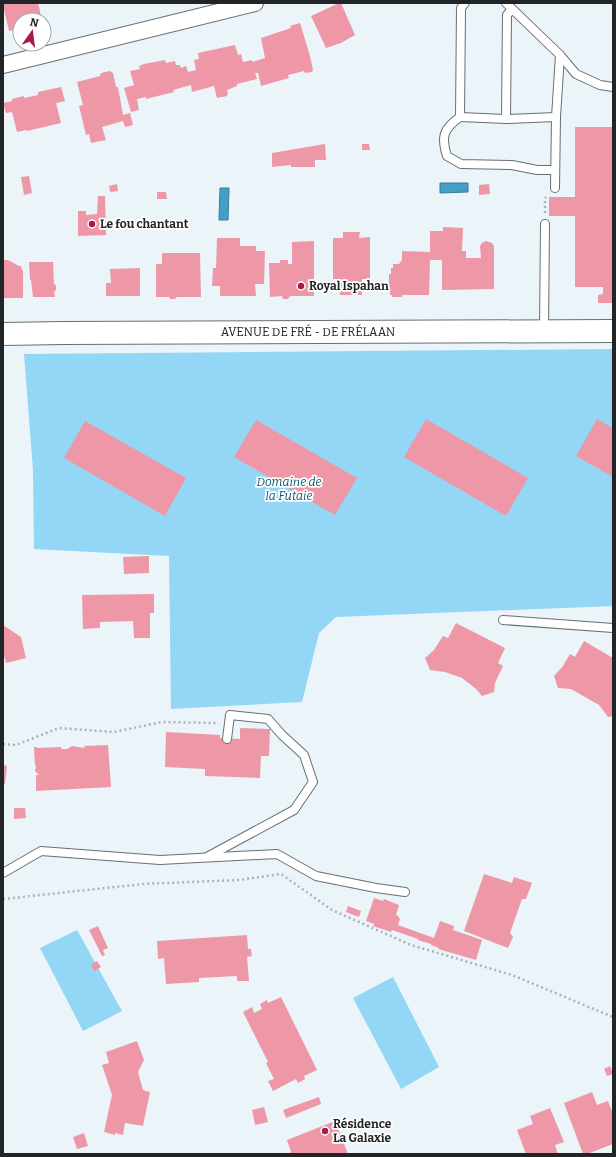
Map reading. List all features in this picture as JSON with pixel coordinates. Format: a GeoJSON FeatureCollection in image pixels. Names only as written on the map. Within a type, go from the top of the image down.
{"type":"FeatureCollection","features":[{"type":"Feature","properties":{"kind":"main road","name":"AVENUE DE FRÉ - DE FRÉLAAN"},"geometry":{"type":"LineString","coordinates":[[3,334],[613,331]]}},
{"type":"Feature","properties":{"kind":"street"},"geometry":{"type":"LineString","coordinates":[[3,65],[255,3]]}},
{"type":"Feature","properties":{"kind":"lane"},"geometry":{"type":"LineString","coordinates":[[460,117],[461,8],[465,3]]}},
{"type":"Feature","properties":{"kind":"lane"},"geometry":{"type":"LineString","coordinates":[[506,119],[507,15],[509,6]]}},
{"type":"Feature","properties":{"kind":"lane"},"geometry":{"type":"LineString","coordinates":[[509,6],[560,55],[576,74],[600,85],[613,87]]}},
{"type":"Feature","properties":{"kind":"lane"},"geometry":{"type":"LineString","coordinates":[[555,188],[556,117],[560,55]]}},
{"type":"Feature","properties":{"kind":"lane"},"geometry":{"type":"LineString","coordinates":[[555,170],[537,170],[512,165],[461,164],[447,156],[443,143],[445,133],[450,124],[460,117],[506,119],[556,117]]}},
{"type":"Feature","properties":{"kind":"lane"},"geometry":{"type":"LineString","coordinates":[[544,224],[544,331]]}},
{"type":"Feature","properties":{"kind":"lane"},"geometry":{"type":"LineString","coordinates":[[503,620],[613,628]]}},
{"type":"Feature","properties":{"kind":"lane"},"geometry":{"type":"LineString","coordinates":[[205,858],[294,810],[313,782],[304,755],[268,719],[230,715],[227,739]]}},
{"type":"Feature","properties":{"kind":"lane"},"geometry":{"type":"LineString","coordinates":[[3,873],[41,851],[160,860],[277,854],[316,876],[405,892]]}},
{"type":"Feature","properties":{"kind":"path"},"geometry":{"type":"LineString","coordinates":[[3,744],[16,745],[59,728],[114,732],[162,722],[229,724]]}},
{"type":"Feature","properties":{"kind":"path"},"geometry":{"type":"LineString","coordinates":[[3,898],[143,884],[239,880],[281,874],[332,910],[404,942],[461,961],[512,975],[613,1017]]}},
{"type":"Feature","properties":{"kind":"green space","name":"Domaine de la Futaie"},"geometry":{"type":"Polygon","coordinates":[[[613,349],[613,606],[336,617],[319,633],[302,702],[171,709],[169,556],[34,549],[33,470],[24,354],[613,349]]]}},
{"type":"Feature","properties":{"kind":"green space"},"geometry":{"type":"Polygon","coordinates":[[[77,930],[122,1011],[83,1031],[40,948],[77,930]]]}},
{"type":"Feature","properties":{"kind":"green space"},"geometry":{"type":"Polygon","coordinates":[[[393,977],[439,1067],[401,1089],[353,998],[393,977]]]}},
{"type":"Feature","properties":{"kind":"shaded area"},"geometry":{"type":"Polygon","coordinates":[[[440,183],[468,183],[468,192],[440,193],[440,183]]]}},
{"type":"Feature","properties":{"kind":"shaded area"},"geometry":{"type":"Polygon","coordinates":[[[220,188],[229,188],[228,220],[219,220],[220,188]]]}},
{"type":"Feature","properties":{"kind":"building"},"geometry":{"type":"Polygon","coordinates":[[[8,3],[38,3],[40,12],[12,12],[12,30],[9,31],[3,5],[8,3]]]}},
{"type":"Feature","properties":{"kind":"building"},"geometry":{"type":"Polygon","coordinates":[[[341,3],[355,35],[341,43],[326,48],[311,16],[341,3]]]}},
{"type":"Feature","properties":{"kind":"building"},"geometry":{"type":"Polygon","coordinates":[[[300,23],[310,56],[313,70],[312,72],[305,73],[304,71],[288,75],[289,78],[261,86],[258,73],[255,73],[257,79],[237,84],[237,86],[227,90],[227,96],[217,98],[214,86],[192,92],[191,85],[173,90],[174,92],[146,99],[146,97],[137,99],[139,110],[131,112],[124,88],[134,85],[130,71],[140,69],[139,66],[165,60],[166,63],[175,61],[176,65],[180,65],[181,68],[186,66],[188,72],[196,70],[194,60],[199,59],[198,53],[235,45],[238,55],[241,54],[243,62],[252,60],[252,62],[265,58],[261,38],[291,28],[290,26],[300,23]]]}},
{"type":"Feature","properties":{"kind":"building"},"geometry":{"type":"Polygon","coordinates":[[[110,71],[113,73],[116,87],[118,87],[123,115],[130,113],[133,125],[125,127],[123,121],[102,127],[106,140],[91,143],[89,134],[86,135],[79,106],[83,105],[77,82],[100,76],[101,73],[110,71]]]}},
{"type":"Feature","properties":{"kind":"building"},"geometry":{"type":"Polygon","coordinates":[[[61,87],[65,101],[56,103],[61,123],[17,132],[12,112],[6,113],[3,103],[24,96],[24,98],[38,95],[38,92],[61,87]]]}},
{"type":"Feature","properties":{"kind":"building"},"geometry":{"type":"Polygon","coordinates":[[[575,127],[613,127],[613,303],[598,303],[598,295],[603,294],[603,287],[575,287],[575,216],[549,216],[549,197],[575,197],[575,127]]]}},
{"type":"Feature","properties":{"kind":"building"},"geometry":{"type":"Polygon","coordinates":[[[325,144],[326,160],[315,160],[315,167],[291,167],[291,165],[272,167],[272,153],[325,144]]]}},
{"type":"Feature","properties":{"kind":"building"},"geometry":{"type":"Polygon","coordinates":[[[362,144],[369,144],[370,150],[362,150],[362,144]]]}},
{"type":"Feature","properties":{"kind":"building"},"geometry":{"type":"Polygon","coordinates":[[[29,176],[32,193],[24,195],[21,177],[29,176]]]}},
{"type":"Feature","properties":{"kind":"building"},"geometry":{"type":"Polygon","coordinates":[[[117,184],[118,191],[110,192],[109,186],[117,184]]]}},
{"type":"Feature","properties":{"kind":"building"},"geometry":{"type":"Polygon","coordinates":[[[489,184],[490,194],[479,195],[479,185],[489,184]]]}},
{"type":"Feature","properties":{"kind":"building"},"geometry":{"type":"Polygon","coordinates":[[[157,192],[166,192],[167,199],[157,199],[157,192]]]}},
{"type":"Feature","properties":{"kind":"building"},"geometry":{"type":"Polygon","coordinates":[[[98,196],[105,196],[106,235],[78,236],[78,211],[86,211],[86,215],[97,214],[98,196]]]}},
{"type":"Feature","properties":{"kind":"building"},"geometry":{"type":"Polygon","coordinates":[[[443,227],[463,228],[462,251],[466,251],[466,258],[481,258],[480,246],[482,243],[486,241],[492,243],[494,246],[494,289],[442,290],[442,260],[430,260],[429,295],[402,295],[402,297],[392,297],[389,292],[389,274],[391,274],[393,264],[399,264],[402,260],[402,251],[430,252],[430,231],[443,231],[443,227]]]}},
{"type":"Feature","properties":{"kind":"building"},"geometry":{"type":"Polygon","coordinates":[[[343,232],[360,232],[359,238],[370,237],[370,279],[362,279],[362,295],[340,295],[340,279],[333,279],[333,238],[343,238],[343,232]]]}},
{"type":"Feature","properties":{"kind":"building"},"geometry":{"type":"Polygon","coordinates":[[[217,238],[240,238],[240,246],[256,246],[256,251],[265,251],[264,284],[255,284],[256,296],[220,296],[220,286],[212,286],[213,268],[216,268],[217,238]]]}},
{"type":"Feature","properties":{"kind":"building"},"geometry":{"type":"Polygon","coordinates":[[[314,241],[314,296],[290,296],[288,299],[283,299],[282,296],[270,297],[269,263],[280,263],[280,260],[288,260],[288,264],[292,264],[292,242],[314,241]]]}},
{"type":"Feature","properties":{"kind":"building"},"geometry":{"type":"Polygon","coordinates":[[[162,253],[200,253],[201,297],[177,297],[175,299],[170,299],[169,297],[156,297],[156,264],[162,264],[162,253]]]}},
{"type":"Feature","properties":{"kind":"building"},"geometry":{"type":"Polygon","coordinates":[[[3,260],[8,260],[21,266],[23,270],[23,298],[3,298],[3,260]]]}},
{"type":"Feature","properties":{"kind":"building"},"geometry":{"type":"Polygon","coordinates":[[[29,262],[53,262],[54,284],[56,285],[56,290],[54,292],[55,297],[33,297],[29,262]]]}},
{"type":"Feature","properties":{"kind":"building"},"geometry":{"type":"Polygon","coordinates":[[[140,268],[140,296],[106,296],[106,283],[111,283],[110,269],[140,268]]]}},
{"type":"Feature","properties":{"kind":"building"},"geometry":{"type":"Polygon","coordinates":[[[426,419],[528,478],[506,516],[404,457],[426,419]]]}},
{"type":"Feature","properties":{"kind":"building"},"geometry":{"type":"Polygon","coordinates":[[[597,419],[613,428],[613,477],[576,456],[597,419]]]}},
{"type":"Feature","properties":{"kind":"building"},"geometry":{"type":"Polygon","coordinates":[[[256,420],[357,478],[335,515],[234,457],[256,420]]]}},
{"type":"Feature","properties":{"kind":"building"},"geometry":{"type":"Polygon","coordinates":[[[85,421],[186,478],[165,516],[64,458],[85,421]]]}},
{"type":"Feature","properties":{"kind":"building"},"geometry":{"type":"Polygon","coordinates":[[[149,556],[149,573],[124,574],[123,557],[149,556]]]}},
{"type":"Feature","properties":{"kind":"building"},"geometry":{"type":"Polygon","coordinates":[[[154,594],[154,613],[150,613],[150,638],[134,638],[133,621],[100,622],[100,628],[83,629],[82,595],[154,594]]]}},
{"type":"Feature","properties":{"kind":"building"},"geometry":{"type":"Polygon","coordinates":[[[456,623],[505,648],[498,663],[503,666],[495,683],[494,692],[482,696],[462,678],[445,672],[430,670],[425,658],[434,650],[443,636],[448,638],[456,623]]]}},
{"type":"Feature","properties":{"kind":"building"},"geometry":{"type":"Polygon","coordinates":[[[3,625],[21,637],[26,658],[6,663],[3,652],[3,625]]]}},
{"type":"Feature","properties":{"kind":"building"},"geometry":{"type":"Polygon","coordinates":[[[584,641],[613,658],[613,716],[608,717],[599,705],[571,689],[558,688],[554,676],[563,666],[570,654],[575,657],[584,641]]]}},
{"type":"Feature","properties":{"kind":"building"},"geometry":{"type":"Polygon","coordinates":[[[240,728],[270,729],[269,756],[261,756],[260,778],[205,776],[205,769],[165,767],[166,732],[220,735],[220,738],[240,739],[240,728]]]}},
{"type":"Feature","properties":{"kind":"building"},"geometry":{"type":"Polygon","coordinates":[[[108,745],[111,787],[36,791],[36,775],[39,775],[35,771],[36,766],[34,747],[61,747],[61,749],[67,749],[72,746],[85,748],[84,746],[108,745]]]}},
{"type":"Feature","properties":{"kind":"building"},"geometry":{"type":"Polygon","coordinates":[[[3,765],[7,766],[5,784],[3,784],[3,765]]]}},
{"type":"Feature","properties":{"kind":"building"},"geometry":{"type":"Polygon","coordinates":[[[14,808],[25,808],[26,818],[14,819],[14,808]]]}},
{"type":"Feature","properties":{"kind":"building"},"geometry":{"type":"Polygon","coordinates":[[[484,874],[512,883],[514,877],[532,883],[526,899],[522,899],[510,933],[513,937],[508,948],[464,931],[484,874]]]}},
{"type":"Feature","properties":{"kind":"building"},"geometry":{"type":"Polygon","coordinates":[[[374,898],[383,901],[384,899],[399,905],[396,915],[400,919],[398,925],[434,938],[440,921],[454,926],[453,930],[482,940],[476,960],[438,949],[439,948],[431,944],[392,930],[391,932],[373,926],[374,924],[366,921],[374,898]]]}},
{"type":"Feature","properties":{"kind":"building"},"geometry":{"type":"Polygon","coordinates":[[[348,906],[361,911],[359,917],[346,912],[348,906]]]}},
{"type":"Feature","properties":{"kind":"building"},"geometry":{"type":"Polygon","coordinates":[[[98,926],[108,948],[103,950],[105,955],[102,956],[89,930],[98,926]]]}},
{"type":"Feature","properties":{"kind":"building"},"geometry":{"type":"Polygon","coordinates":[[[247,935],[248,949],[251,949],[252,956],[247,957],[249,981],[237,981],[237,976],[199,978],[199,982],[166,984],[164,958],[158,959],[157,941],[247,935]]]}},
{"type":"Feature","properties":{"kind":"building"},"geometry":{"type":"Polygon","coordinates":[[[97,961],[101,967],[94,971],[91,964],[97,961]]]}},
{"type":"Feature","properties":{"kind":"building"},"geometry":{"type":"Polygon","coordinates":[[[281,997],[317,1070],[304,1076],[305,1079],[298,1083],[296,1079],[273,1091],[268,1081],[274,1079],[266,1063],[268,1062],[243,1012],[252,1007],[254,1013],[262,1009],[260,1004],[267,1000],[268,1003],[281,997]]]}},
{"type":"Feature","properties":{"kind":"building"},"geometry":{"type":"Polygon","coordinates":[[[137,1041],[144,1060],[138,1072],[143,1090],[150,1092],[143,1126],[125,1123],[123,1135],[115,1133],[115,1135],[104,1132],[112,1095],[102,1065],[109,1063],[106,1052],[137,1041]]]}},
{"type":"Feature","properties":{"kind":"building"},"geometry":{"type":"Polygon","coordinates":[[[610,1066],[613,1074],[607,1076],[604,1069],[610,1066]]]}},
{"type":"Feature","properties":{"kind":"building"},"geometry":{"type":"Polygon","coordinates":[[[592,1092],[597,1105],[608,1101],[613,1114],[613,1144],[587,1154],[583,1154],[564,1103],[592,1092]]]}},
{"type":"Feature","properties":{"kind":"building"},"geometry":{"type":"Polygon","coordinates":[[[319,1097],[321,1104],[286,1118],[283,1110],[319,1097]]]}},
{"type":"Feature","properties":{"kind":"building"},"geometry":{"type":"Polygon","coordinates":[[[264,1107],[268,1122],[255,1125],[252,1110],[264,1107]]]}},
{"type":"Feature","properties":{"kind":"building"},"geometry":{"type":"Polygon","coordinates":[[[550,1108],[564,1142],[555,1145],[558,1154],[526,1154],[517,1130],[533,1124],[530,1116],[550,1108]]]}},
{"type":"Feature","properties":{"kind":"building","name":"Résidence La Galaxie"},"geometry":{"type":"Polygon","coordinates":[[[335,1121],[348,1154],[287,1154],[291,1152],[287,1140],[335,1121]]]}},
{"type":"Feature","properties":{"kind":"building"},"geometry":{"type":"Polygon","coordinates":[[[84,1133],[88,1146],[77,1149],[73,1137],[84,1133]]]}},
{"type":"Feature","properties":{"kind":"place","name":"Le fou chantant"},"geometry":{"type":"Point","coordinates":[92,224]}},
{"type":"Feature","properties":{"kind":"place","name":"Royal Ispahan"},"geometry":{"type":"Point","coordinates":[301,286]}},
{"type":"Feature","properties":{"kind":"place","name":"Résidence La Galaxie"},"geometry":{"type":"Point","coordinates":[325,1131]}}]}
